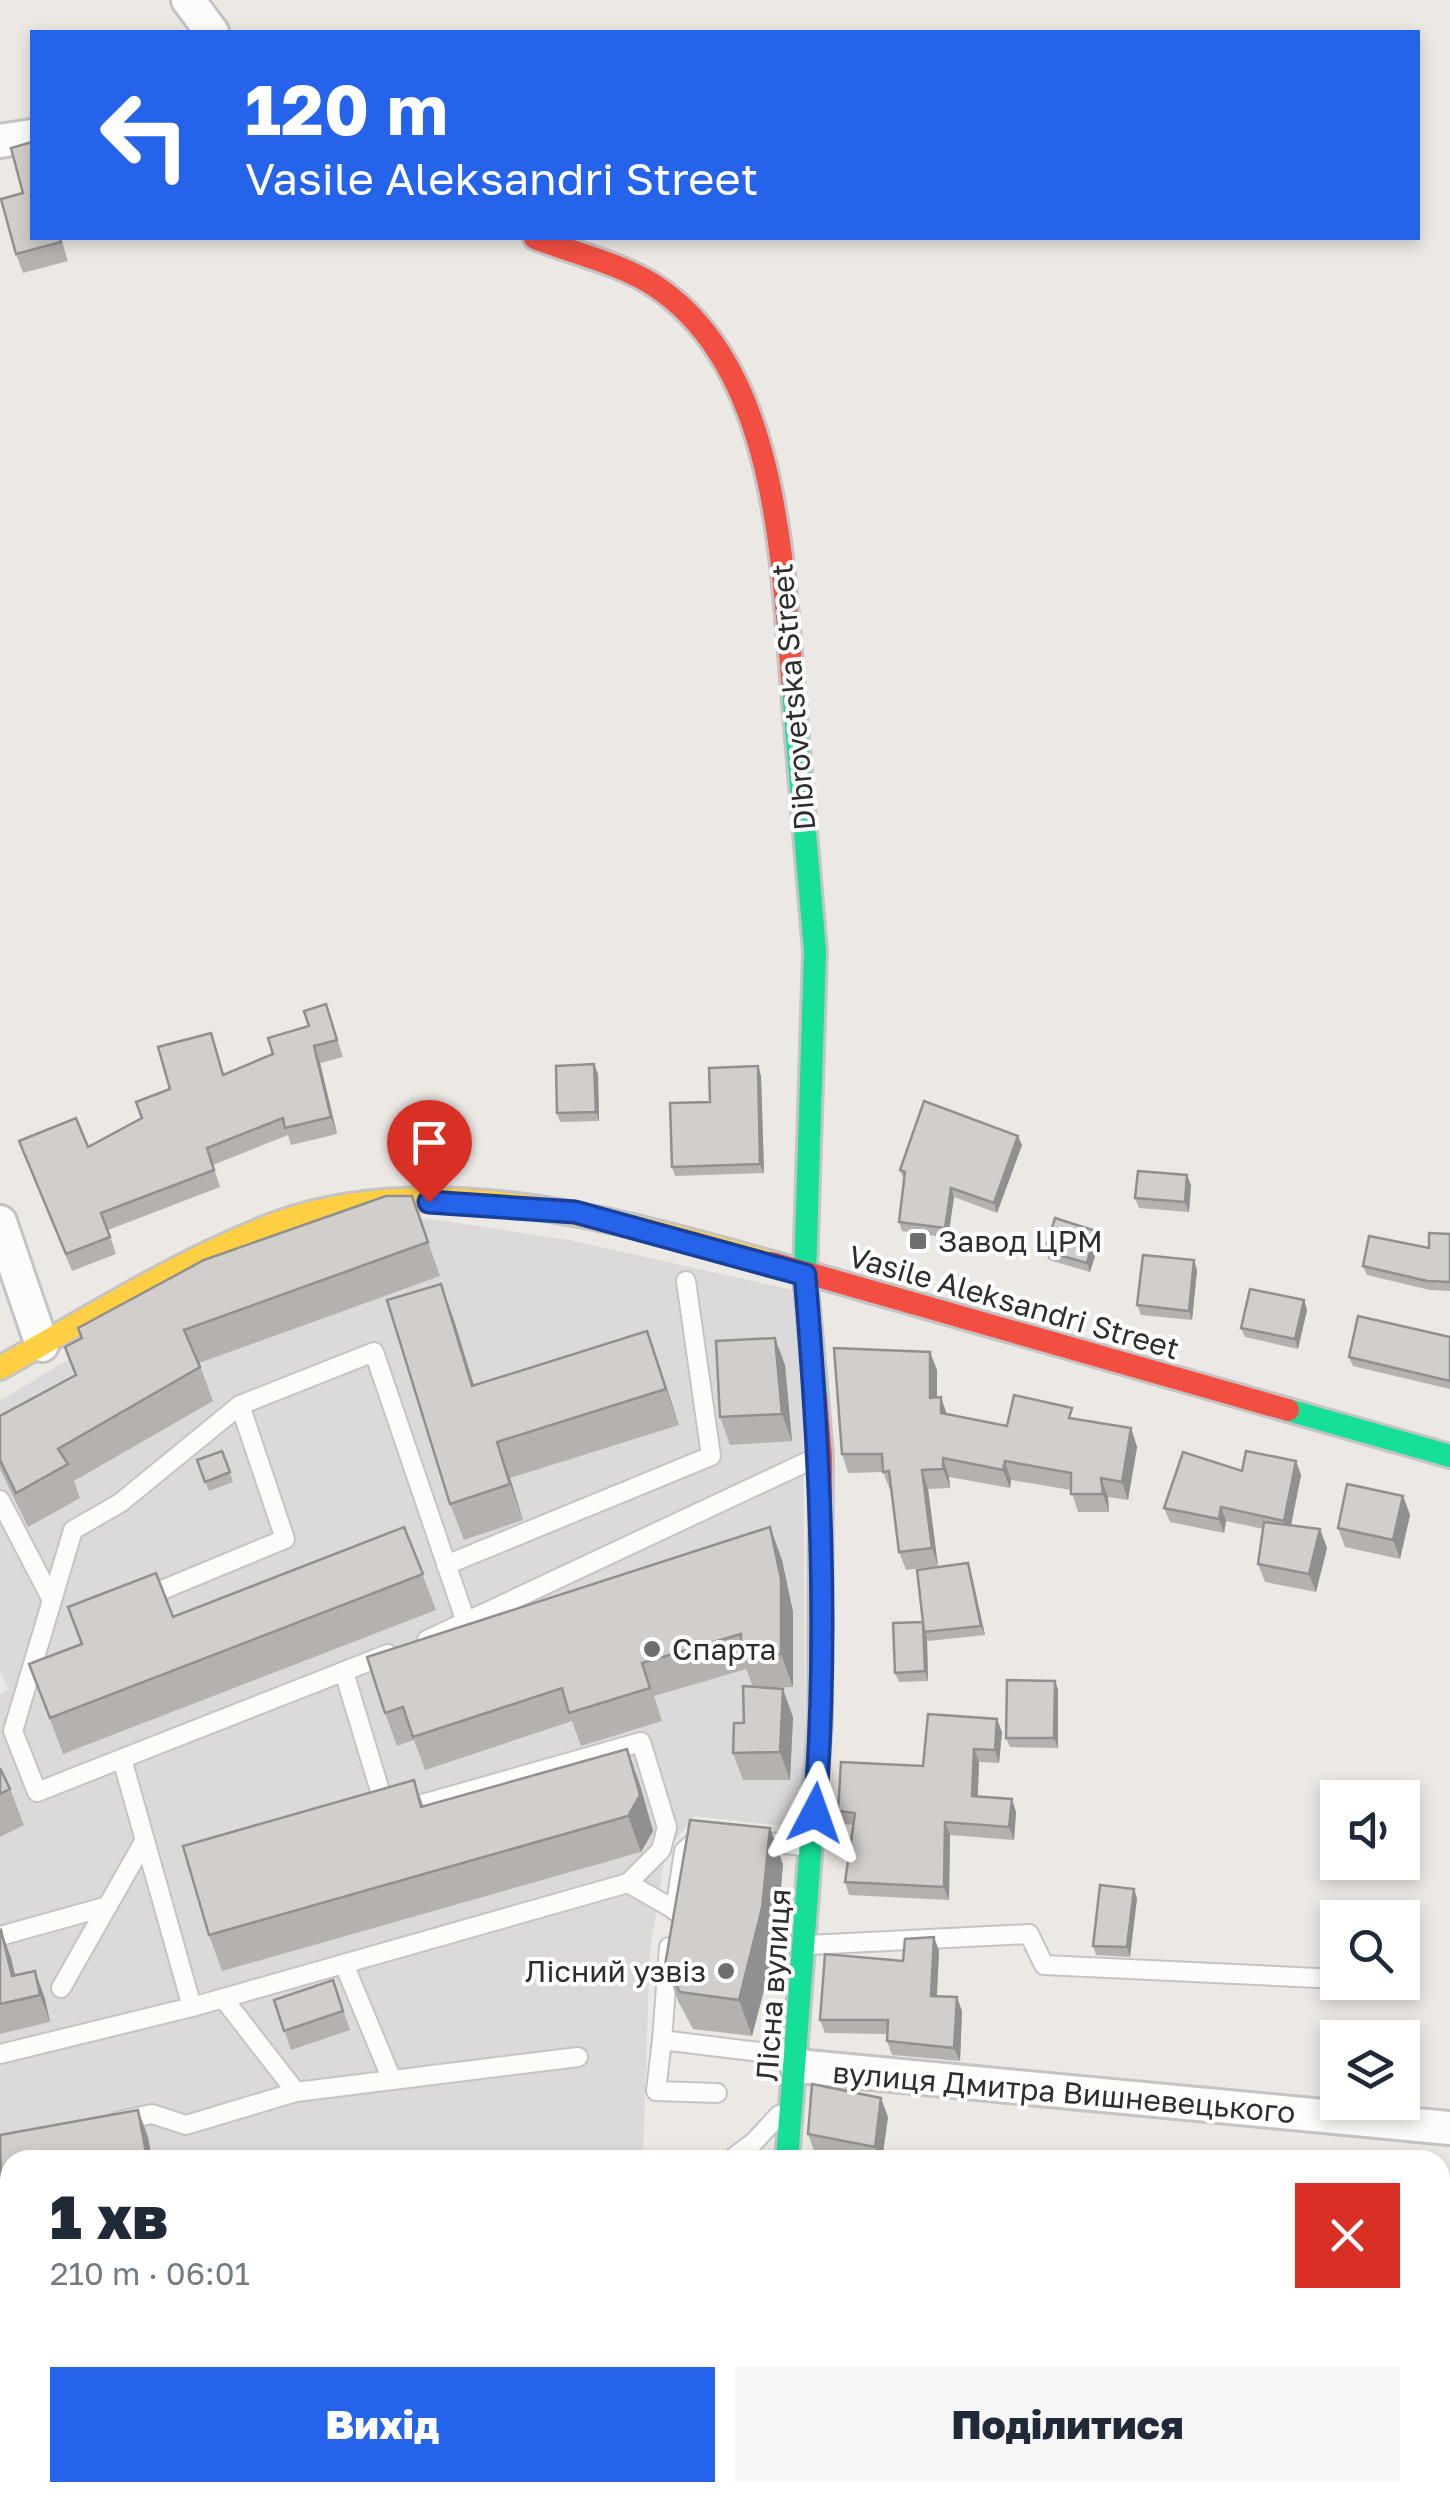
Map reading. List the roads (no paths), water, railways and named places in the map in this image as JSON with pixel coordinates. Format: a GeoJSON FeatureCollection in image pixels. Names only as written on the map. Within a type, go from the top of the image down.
{"type":"FeatureCollection","features":[{"type":"Feature","properties":{"kind":"street"},"geometry":{"type":"LineString","coordinates":[[188,0],[210,30]]}},
{"type":"Feature","properties":{"kind":"street"},"geometry":{"type":"LineString","coordinates":[[0,142],[30,136]]}},
{"type":"Feature","properties":{"kind":"street","name":"Dibrovetska Street"},"geometry":{"type":"LineString","coordinates":[[540,240],[653,284],[698,320],[730,369],[756,436],[781,550],[815,952],[805,1275]]}},
{"type":"Feature","properties":{"kind":"street","name":"Vasile Aleksandri Street"},"geometry":{"type":"LineString","coordinates":[[0,1368],[194,1259],[278,1223],[364,1203],[462,1202],[575,1212],[1450,1456]]}},
{"type":"Feature","properties":{"kind":"street"},"geometry":{"type":"LineString","coordinates":[[0,1222],[42,1345]]}},
{"type":"Feature","properties":{"kind":"street","name":"Лісна вулиця"},"geometry":{"type":"LineString","coordinates":[[789,2150],[820,1746],[821,1457],[805,1275]]}},
{"type":"Feature","properties":{"kind":"street","name":"вулиця Дмитра Вишневецького"},"geometry":{"type":"LineString","coordinates":[[797,2073],[1450,2128]]}},
{"type":"Feature","properties":{"kind":"lane"},"geometry":{"type":"LineString","coordinates":[[446,1565],[711,1456],[686,1281]]}},
{"type":"Feature","properties":{"kind":"lane"},"geometry":{"type":"LineString","coordinates":[[466,1622],[374,1352],[240,1405],[120,1503],[73,1530],[13,1731],[37,1792],[466,1622],[821,1457]]}},
{"type":"Feature","properties":{"kind":"lane"},"geometry":{"type":"LineString","coordinates":[[162,1590],[285,1539],[240,1405]]}},
{"type":"Feature","properties":{"kind":"lane"},"geometry":{"type":"LineString","coordinates":[[0,1500],[52,1600]]}},
{"type":"Feature","properties":{"kind":"lane"},"geometry":{"type":"LineString","coordinates":[[0,2054],[192,2008],[628,1883],[660,1850],[667,1827],[642,1742],[386,1814],[344,1672]]}},
{"type":"Feature","properties":{"kind":"lane"},"geometry":{"type":"LineString","coordinates":[[122,1759],[192,2008]]}},
{"type":"Feature","properties":{"kind":"lane"},"geometry":{"type":"LineString","coordinates":[[717,2093],[656,2091],[662,1999],[684,1852],[703,1834],[813,1847]]}},
{"type":"Feature","properties":{"kind":"lane"},"geometry":{"type":"LineString","coordinates":[[61,1988],[145,1840]]}},
{"type":"Feature","properties":{"kind":"lane"},"geometry":{"type":"LineString","coordinates":[[628,1883],[675,1910]]}},
{"type":"Feature","properties":{"kind":"lane"},"geometry":{"type":"LineString","coordinates":[[0,1936],[108,1906]]}},
{"type":"Feature","properties":{"kind":"lane"},"geometry":{"type":"LineString","coordinates":[[805,1945],[1030,1934],[1044,1965],[1320,1978]]}},
{"type":"Feature","properties":{"kind":"lane"},"geometry":{"type":"LineString","coordinates":[[344,1964],[392,2080]]}},
{"type":"Feature","properties":{"kind":"lane"},"geometry":{"type":"LineString","coordinates":[[223,1998],[296,2092]]}},
{"type":"Feature","properties":{"kind":"lane"},"geometry":{"type":"LineString","coordinates":[[662,2040],[797,2073],[755,2150]]}},
{"type":"Feature","properties":{"kind":"lane"},"geometry":{"type":"LineString","coordinates":[[95,2126],[152,2114],[186,2125],[296,2092],[578,2057]]}},
{"type":"Feature","properties":{"kind":"place","name":"Завод ЦРМ"},"geometry":{"type":"Point","coordinates":[918,1241]}},
{"type":"Feature","properties":{"kind":"place","name":"Спарта"},"geometry":{"type":"Point","coordinates":[652,1649]}},
{"type":"Feature","properties":{"kind":"place","name":"Лісний узвіз"},"geometry":{"type":"Point","coordinates":[726,1971]}}]}
